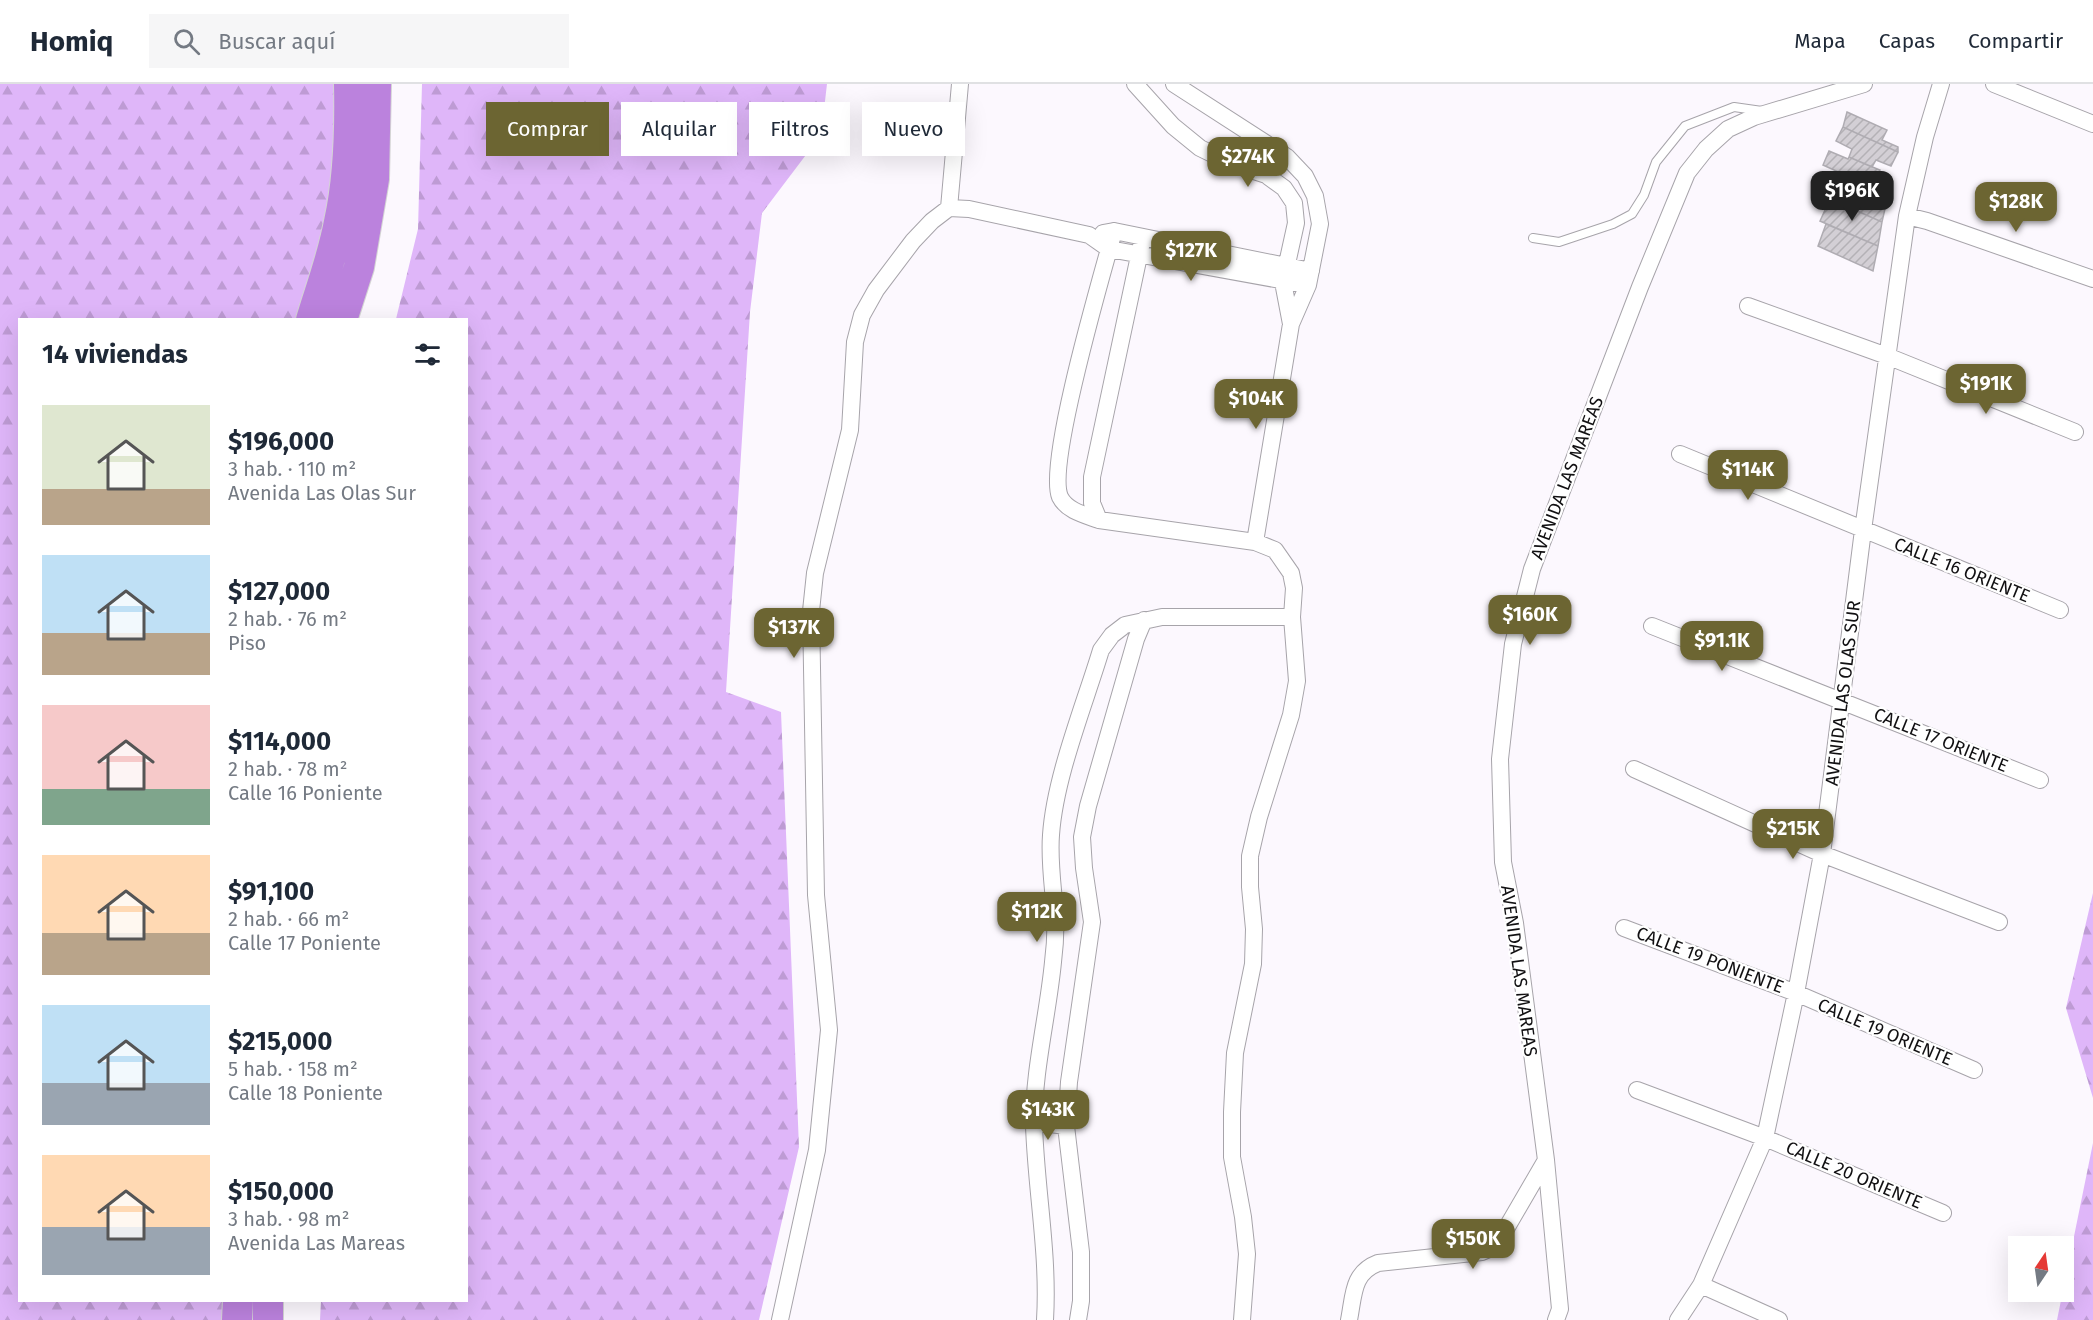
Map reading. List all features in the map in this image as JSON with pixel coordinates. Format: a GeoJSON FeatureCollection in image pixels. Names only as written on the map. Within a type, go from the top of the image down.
{"type":"FeatureCollection","features":[{"type":"Feature","properties":{"kind":"highway"},"geometry":{"type":"LineString","coordinates":[[312,318],[340,220],[350,124],[349,84]]}},
{"type":"Feature","properties":{"kind":"highway"},"geometry":{"type":"LineString","coordinates":[[343,318],[359,267],[374,179],[376,84]]}},
{"type":"Feature","properties":{"kind":"highway"},"geometry":{"type":"LineString","coordinates":[[237,1320],[238,1302]]}},
{"type":"Feature","properties":{"kind":"highway"},"geometry":{"type":"LineString","coordinates":[[268,1302],[268,1320]]}},
{"type":"Feature","properties":{"kind":"street"},"geometry":{"type":"LineString","coordinates":[[949,208],[960,84]]}},
{"type":"Feature","properties":{"kind":"street"},"geometry":{"type":"LineString","coordinates":[[1135,84],[1173,126],[1200,147],[1235,165],[1266,176],[1284,188],[1294,203],[1296,223],[1284,274],[1291,324]]}},
{"type":"Feature","properties":{"kind":"street"},"geometry":{"type":"LineString","coordinates":[[1174,84],[1287,158],[1305,176],[1315,196],[1320,224],[1310,278],[1291,324],[1256,542]]}},
{"type":"Feature","properties":{"kind":"street","name":"AVENIDA LAS MAREAS"},"geometry":{"type":"LineString","coordinates":[[1556,1320],[1560,1309],[1546,1160],[1515,923],[1503,862],[1500,759],[1513,644],[1532,569],[1640,287],[1687,173],[1706,149],[1728,129],[1754,117],[1864,84]]}},
{"type":"Feature","properties":{"kind":"street","name":"AVENIDA LAS OLAS SUR"},"geometry":{"type":"LineString","coordinates":[[1678,1320],[1701,1285],[1765,1138],[1796,993],[1822,854],[1863,530],[1907,216],[1925,137],[1941,84]]}},
{"type":"Feature","properties":{"kind":"street"},"geometry":{"type":"LineString","coordinates":[[1994,84],[2093,124]]}},
{"type":"Feature","properties":{"kind":"street"},"geometry":{"type":"LineString","coordinates":[[780,1320],[817,1150],[829,1030],[816,895],[811,622],[815,573],[849,430],[855,342],[862,315],[876,290],[914,241],[932,221],[949,208],[969,209],[1089,236],[1109,249],[1139,255],[1310,278]]}},
{"type":"Feature","properties":{"kind":"street"},"geometry":{"type":"LineString","coordinates":[[1907,216],[2093,279]]}},
{"type":"Feature","properties":{"kind":"street"},"geometry":{"type":"LineString","coordinates":[[1089,236],[1114,231],[1284,274]]}},
{"type":"Feature","properties":{"kind":"street"},"geometry":{"type":"LineString","coordinates":[[1114,231],[1077,374],[1060,451],[1057,481],[1061,498],[1077,513],[1099,520],[1256,542],[1275,550],[1292,573],[1294,588],[1292,617],[1297,681],[1291,715],[1259,817],[1250,856],[1254,929],[1253,964],[1235,1053],[1232,1157],[1247,1254],[1242,1320]]}},
{"type":"Feature","properties":{"kind":"street"},"geometry":{"type":"LineString","coordinates":[[1099,520],[1092,503],[1092,477],[1143,237]]}},
{"type":"Feature","properties":{"kind":"street"},"geometry":{"type":"LineString","coordinates":[[1748,306],[1887,356],[2075,432]]}},
{"type":"Feature","properties":{"kind":"street","name":"CALLE 16 ORIENTE"},"geometry":{"type":"LineString","coordinates":[[1680,454],[2060,610]]}},
{"type":"Feature","properties":{"kind":"street"},"geometry":{"type":"LineString","coordinates":[[1045,1320],[1046,1257],[1034,1122],[1053,961],[1055,915],[1050,858],[1055,807],[1066,762],[1101,650],[1112,635],[1119,630],[1144,620],[1162,617],[1292,617]]}},
{"type":"Feature","properties":{"kind":"street"},"geometry":{"type":"LineString","coordinates":[[1078,1320],[1081,1301],[1081,1252],[1066,1126],[1072,1059],[1092,922],[1082,837],[1136,639],[1144,620]]}},
{"type":"Feature","properties":{"kind":"street","name":"CALLE 17 ORIENTE"},"geometry":{"type":"LineString","coordinates":[[1652,626],[2040,780]]}},
{"type":"Feature","properties":{"kind":"street"},"geometry":{"type":"LineString","coordinates":[[1634,770],[1822,854],[1999,922]]}},
{"type":"Feature","properties":{"kind":"street","name":"CALLE 19 PONIENTE"},"geometry":{"type":"LineString","coordinates":[[1624,928],[1796,993]]}},
{"type":"Feature","properties":{"kind":"street","name":"CALLE 19 ORIENTE"},"geometry":{"type":"LineString","coordinates":[[1796,993],[1974,1070]]}},
{"type":"Feature","properties":{"kind":"street","name":"CALLE 20 ORIENTE"},"geometry":{"type":"LineString","coordinates":[[1637,1090],[1765,1138],[1943,1213]]}},
{"type":"Feature","properties":{"kind":"street"},"geometry":{"type":"LineString","coordinates":[[1034,1122],[1066,1126]]}},
{"type":"Feature","properties":{"kind":"street"},"geometry":{"type":"LineString","coordinates":[[1348,1320],[1359,1276],[1368,1267],[1378,1263],[1482,1252],[1496,1246],[1546,1160]]}},
{"type":"Feature","properties":{"kind":"street"},"geometry":{"type":"LineString","coordinates":[[1701,1285],[1779,1320]]}},
{"type":"Feature","properties":{"kind":"lane"},"geometry":{"type":"LineString","coordinates":[[1533,238],[1559,242],[1613,224],[1632,214],[1644,195],[1656,162],[1685,126],[1734,107],[1771,112]]}},
{"type":"Feature","properties":{"kind":"green space"},"geometry":{"type":"Polygon","coordinates":[[[0,84],[356,84],[332,318],[18,318],[18,1302],[253,1302],[251,1320],[0,1320],[0,84]]]}},
{"type":"Feature","properties":{"kind":"green space"},"geometry":{"type":"Polygon","coordinates":[[[422,84],[827,84],[825,102],[749,102],[749,156],[805,156],[762,213],[750,312],[726,692],[781,712],[799,1147],[759,1320],[320,1320],[321,1302],[468,1302],[468,318],[396,318],[418,229],[422,84]]]}},
{"type":"Feature","properties":{"kind":"green space"},"geometry":{"type":"Polygon","coordinates":[[[2093,893],[2093,1098],[2066,1008],[2093,893]]]}},
{"type":"Feature","properties":{"kind":"green space"},"geometry":{"type":"Polygon","coordinates":[[[2093,1143],[2093,1320],[2057,1320],[2061,1302],[2074,1302],[2074,1236],[2093,1143]]]}},
{"type":"Feature","properties":{"kind":"building"},"geometry":{"type":"Polygon","coordinates":[[[1847,112],[1887,130],[1882,140],[1898,147],[1898,152],[1843,127],[1847,112]]]}},
{"type":"Feature","properties":{"kind":"building"},"geometry":{"type":"Polygon","coordinates":[[[1843,127],[1898,152],[1891,166],[1876,160],[1872,167],[1849,157],[1852,149],[1836,141],[1843,127]]]}},
{"type":"Feature","properties":{"kind":"building"},"geometry":{"type":"Polygon","coordinates":[[[1829,151],[1880,170],[1876,177],[1871,175],[1865,190],[1838,179],[1841,173],[1823,165],[1829,151]]]}},
{"type":"Feature","properties":{"kind":"building"},"geometry":{"type":"Polygon","coordinates":[[[1838,179],[1887,200],[1882,222],[1830,199],[1838,179]]]}},
{"type":"Feature","properties":{"kind":"building"},"geometry":{"type":"Polygon","coordinates":[[[1830,199],[1882,222],[1878,246],[1820,221],[1830,199]]]}},
{"type":"Feature","properties":{"kind":"building"},"geometry":{"type":"Polygon","coordinates":[[[1826,224],[1878,246],[1873,271],[1818,246],[1826,224]]]}}]}
